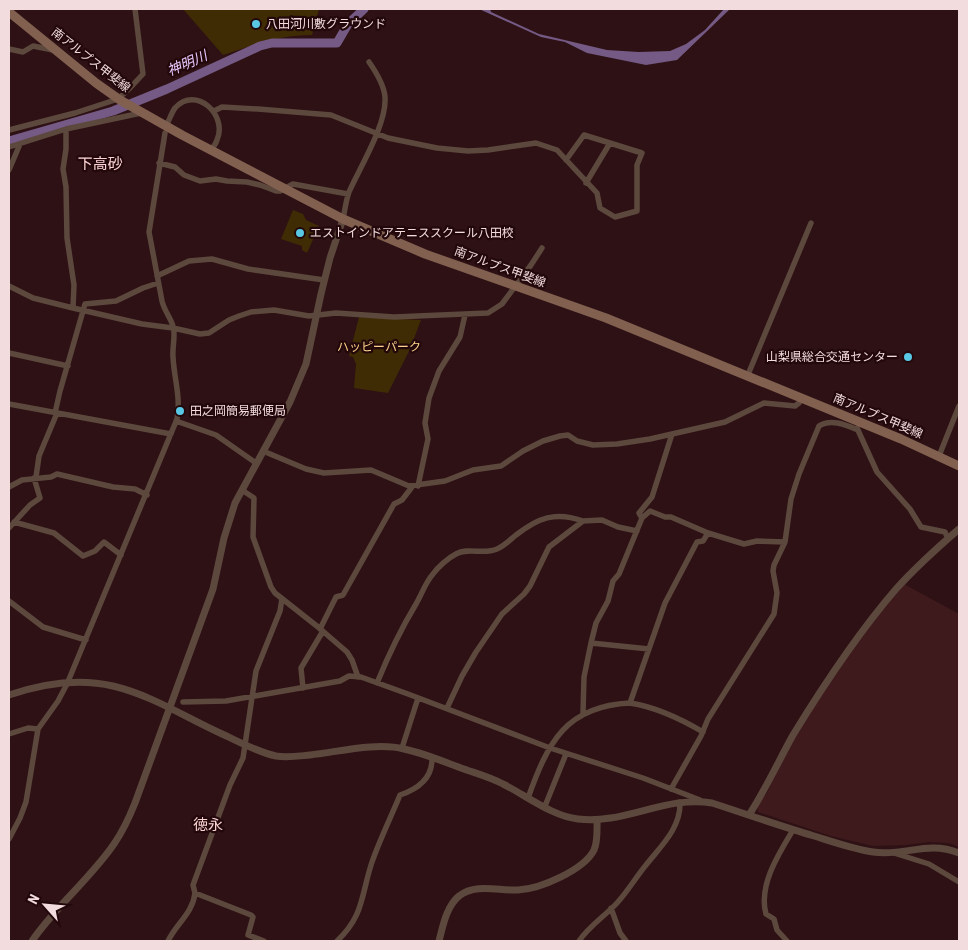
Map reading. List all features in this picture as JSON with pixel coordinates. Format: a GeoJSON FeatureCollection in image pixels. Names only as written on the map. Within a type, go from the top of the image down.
{"type":"FeatureCollection","features":[{"type":"Feature","properties":{"kind":"main road","name":"南アルプス甲斐線"},"geometry":{"type":"LineString","coordinates":[[9,12],[119,100],[343,218],[399,244],[606,318],[801,399],[837,417],[854,419],[959,466]]}},
{"type":"Feature","properties":{"kind":"street"},"geometry":{"type":"LineString","coordinates":[[9,130],[119,100],[143,74],[135,9]]}},
{"type":"Feature","properties":{"kind":"street"},"geometry":{"type":"LineString","coordinates":[[9,57],[12,50],[23,52],[33,46],[58,51]]}},
{"type":"Feature","properties":{"kind":"street"},"geometry":{"type":"LineString","coordinates":[[32,941],[113,845],[136,804],[213,590],[224,538],[233,510],[256,463],[290,402],[306,364],[324,280],[343,218],[348,194],[382,118],[385,96],[378,74],[369,62]]}},
{"type":"Feature","properties":{"kind":"street"},"geometry":{"type":"LineString","coordinates":[[168,122],[176,108],[190,101],[202,102],[214,111],[218,120],[218,140],[211,150]]}},
{"type":"Feature","properties":{"kind":"street"},"geometry":{"type":"LineString","coordinates":[[214,111],[222,107],[258,108],[339,117],[376,134],[411,144],[468,151],[536,143],[557,150],[598,196],[600,208],[613,216],[637,211],[638,165],[642,153],[584,135],[566,160]]}},
{"type":"Feature","properties":{"kind":"street"},"geometry":{"type":"LineString","coordinates":[[9,147],[66,129],[138,111]]}},
{"type":"Feature","properties":{"kind":"street"},"geometry":{"type":"LineString","coordinates":[[66,129],[63,169],[66,187],[67,238],[74,285],[73,308]]}},
{"type":"Feature","properties":{"kind":"street"},"geometry":{"type":"LineString","coordinates":[[9,838],[26,802],[38,729],[68,684],[176,421],[179,397],[173,358],[173,328],[164,311],[149,232],[165,133]]}},
{"type":"Feature","properties":{"kind":"street"},"geometry":{"type":"LineString","coordinates":[[9,170],[20,144]]}},
{"type":"Feature","properties":{"kind":"street"},"geometry":{"type":"LineString","coordinates":[[586,182],[610,144]]}},
{"type":"Feature","properties":{"kind":"street"},"geometry":{"type":"LineString","coordinates":[[159,163],[175,167],[184,175],[200,181],[216,179],[247,182],[260,184],[276,191],[293,184],[348,194]]}},
{"type":"Feature","properties":{"kind":"street"},"geometry":{"type":"LineString","coordinates":[[747,376],[811,222]]}},
{"type":"Feature","properties":{"kind":"street"},"geometry":{"type":"LineString","coordinates":[[9,286],[33,298],[142,324],[200,334],[209,333],[229,320],[251,312],[274,310],[308,316],[336,313],[394,317],[488,313],[502,304],[542,248]]}},
{"type":"Feature","properties":{"kind":"street"},"geometry":{"type":"LineString","coordinates":[[157,276],[189,260],[212,258],[248,269],[324,280]]}},
{"type":"Feature","properties":{"kind":"street"},"geometry":{"type":"LineString","coordinates":[[9,528],[30,505],[40,498],[35,478],[39,456],[56,413],[60,391],[85,304],[116,301],[158,283]]}},
{"type":"Feature","properties":{"kind":"street"},"geometry":{"type":"LineString","coordinates":[[303,688],[300,668],[310,655],[336,597],[343,595],[394,504],[407,495],[415,486],[428,439],[425,419],[429,398],[439,370],[460,336],[465,314]]}},
{"type":"Feature","properties":{"kind":"street"},"geometry":{"type":"LineString","coordinates":[[9,353],[68,366]]}},
{"type":"Feature","properties":{"kind":"street"},"geometry":{"type":"LineString","coordinates":[[263,451],[306,469],[324,473],[371,470],[415,486],[445,481],[473,470],[502,466],[523,451],[543,441],[560,436],[568,435],[577,441],[593,445],[617,444],[725,422],[764,403],[795,406],[801,399]]}},
{"type":"Feature","properties":{"kind":"street"},"geometry":{"type":"LineString","coordinates":[[9,404],[172,434]]}},
{"type":"Feature","properties":{"kind":"street"},"geometry":{"type":"LineString","coordinates":[[939,456],[959,406]]}},
{"type":"Feature","properties":{"kind":"street"},"geometry":{"type":"LineString","coordinates":[[671,789],[703,732],[708,719],[774,614],[777,593],[773,571],[774,565],[785,542],[791,499],[799,474],[819,426],[837,417],[858,430]]}},
{"type":"Feature","properties":{"kind":"street"},"geometry":{"type":"LineString","coordinates":[[854,419],[881,477],[910,509],[921,527],[945,532],[948,539]]}},
{"type":"Feature","properties":{"kind":"street"},"geometry":{"type":"LineString","coordinates":[[176,421],[216,435],[256,463]]}},
{"type":"Feature","properties":{"kind":"street"},"geometry":{"type":"LineString","coordinates":[[642,518],[639,513],[652,497],[672,434]]}},
{"type":"Feature","properties":{"kind":"street"},"geometry":{"type":"LineString","coordinates":[[9,487],[22,480],[51,477],[57,474],[147,494]]}},
{"type":"Feature","properties":{"kind":"street"},"geometry":{"type":"LineString","coordinates":[[242,490],[254,498],[253,537],[271,587],[282,599],[347,652],[358,677]]}},
{"type":"Feature","properties":{"kind":"street"},"geometry":{"type":"LineString","coordinates":[[583,713],[584,678],[596,623],[608,601],[613,581],[619,574],[642,518],[650,511],[665,517],[671,517],[708,533],[744,544],[757,541],[785,542]]}},
{"type":"Feature","properties":{"kind":"street"},"geometry":{"type":"LineString","coordinates":[[377,683],[388,656],[433,573],[454,554],[462,551],[487,552],[498,549],[534,522],[548,517],[566,516],[582,521],[602,520],[618,527],[637,531]]}},
{"type":"Feature","properties":{"kind":"street"},"geometry":{"type":"LineString","coordinates":[[447,708],[476,652],[502,614],[530,586],[549,547],[582,521]]}},
{"type":"Feature","properties":{"kind":"street"},"geometry":{"type":"LineString","coordinates":[[14,522],[54,533],[84,556],[104,542],[121,555]]}},
{"type":"Feature","properties":{"kind":"street"},"geometry":{"type":"LineString","coordinates":[[749,815],[795,733],[842,662],[896,590],[931,553],[959,529]]}},
{"type":"Feature","properties":{"kind":"street"},"geometry":{"type":"LineString","coordinates":[[630,703],[665,603],[697,542],[703,541],[708,533]]}},
{"type":"Feature","properties":{"kind":"street"},"geometry":{"type":"LineString","coordinates":[[168,941],[187,915],[194,901],[193,885],[230,785],[244,758],[256,671],[275,623],[282,599]]}},
{"type":"Feature","properties":{"kind":"street"},"geometry":{"type":"LineString","coordinates":[[9,600],[43,627],[86,640]]}},
{"type":"Feature","properties":{"kind":"street"},"geometry":{"type":"LineString","coordinates":[[591,643],[649,649]]}},
{"type":"Feature","properties":{"kind":"street"},"geometry":{"type":"LineString","coordinates":[[183,702],[226,701],[340,681],[350,676],[358,677],[447,708],[566,754],[636,775],[702,801],[793,830],[870,852],[892,853],[929,847],[959,853]]}},
{"type":"Feature","properties":{"kind":"street"},"geometry":{"type":"LineString","coordinates":[[9,695],[43,686],[68,684],[112,686],[170,708],[246,745],[269,754],[286,757],[382,747],[402,748],[489,778],[558,813],[577,819],[597,820],[680,802],[702,801]]}},
{"type":"Feature","properties":{"kind":"street"},"geometry":{"type":"LineString","coordinates":[[402,748],[418,698]]}},
{"type":"Feature","properties":{"kind":"street"},"geometry":{"type":"LineString","coordinates":[[528,798],[542,761],[564,729],[576,717],[598,707],[630,703],[642,705],[703,732]]}},
{"type":"Feature","properties":{"kind":"street"},"geometry":{"type":"LineString","coordinates":[[9,734],[28,728],[38,729]]}},
{"type":"Feature","properties":{"kind":"street"},"geometry":{"type":"LineString","coordinates":[[545,806],[566,754]]}},
{"type":"Feature","properties":{"kind":"street"},"geometry":{"type":"LineString","coordinates":[[336,941],[347,931],[358,912],[372,861],[400,794],[420,787],[429,771],[432,757]]}},
{"type":"Feature","properties":{"kind":"street"},"geometry":{"type":"LineString","coordinates":[[579,941],[617,903],[646,865],[661,849],[675,826],[680,811],[680,802]]}},
{"type":"Feature","properties":{"kind":"street"},"geometry":{"type":"LineString","coordinates":[[439,941],[449,908],[465,892],[480,888],[521,890],[540,886],[560,877],[582,863],[590,856],[594,849],[597,820]]}},
{"type":"Feature","properties":{"kind":"street"},"geometry":{"type":"LineString","coordinates":[[787,941],[778,930],[774,920],[766,914],[765,893],[775,859],[793,830]]}},
{"type":"Feature","properties":{"kind":"street"},"geometry":{"type":"LineString","coordinates":[[892,853],[929,864],[959,882]]}},
{"type":"Feature","properties":{"kind":"street"},"geometry":{"type":"LineString","coordinates":[[195,893],[251,915],[253,917],[248,935],[264,941]]}},
{"type":"Feature","properties":{"kind":"street"},"geometry":{"type":"LineString","coordinates":[[611,908],[620,933],[626,941]]}},
{"type":"Feature","properties":{"kind":"shaded area"},"geometry":{"type":"Polygon","coordinates":[[[479,9],[490,9],[491,12],[539,34],[607,50],[639,52],[670,51],[686,44],[705,30],[724,9],[730,9],[677,60],[646,65],[587,53],[565,42],[541,37],[479,9]]]}},
{"type":"Feature","properties":{"kind":"shaded area"},"geometry":{"type":"Polygon","coordinates":[[[904,584],[959,614],[959,847],[949,843],[929,842],[873,846],[831,836],[758,812],[757,805],[767,793],[794,737],[859,639],[904,584]]]}},
{"type":"Feature","properties":{"kind":"green space","name":"八田河川敷グラウンド"},"geometry":{"type":"Polygon","coordinates":[[[183,9],[319,9],[312,35],[278,39],[223,55],[183,9]]]}},
{"type":"Feature","properties":{"kind":"green space","name":"エストインドアテニススクール八田校"},"geometry":{"type":"Polygon","coordinates":[[[293,210],[303,214],[306,220],[319,226],[307,253],[302,250],[302,246],[281,239],[293,210]]]}},
{"type":"Feature","properties":{"kind":"green space","name":"ハッピーパーク"},"geometry":{"type":"Polygon","coordinates":[[[359,317],[421,320],[410,349],[388,393],[354,388],[356,364],[353,357],[349,356],[359,317]]]}},
{"type":"Feature","properties":{"kind":"waterway","name":"神明川"},"geometry":{"type":"LineString","coordinates":[[9,141],[113,111],[167,89],[260,46],[272,43],[337,43],[348,24],[364,9]]}},
{"type":"Feature","properties":{"kind":"place","name":"八田河川敷グラウンド"},"geometry":{"type":"Point","coordinates":[256,24]}},
{"type":"Feature","properties":{"kind":"place","name":"エストインドアテニススクール八田校"},"geometry":{"type":"Point","coordinates":[300,233]}},
{"type":"Feature","properties":{"kind":"place","name":"山梨県総合交通センター"},"geometry":{"type":"Point","coordinates":[908,357]}},
{"type":"Feature","properties":{"kind":"place","name":"田之岡簡易郵便局"},"geometry":{"type":"Point","coordinates":[180,411]}},
{"type":"Feature","properties":{"kind":"district","name":"下高砂"},"geometry":{"type":"Point","coordinates":[100,164]}},
{"type":"Feature","properties":{"kind":"district","name":"徳永"},"geometry":{"type":"Point","coordinates":[208,825]}}]}
